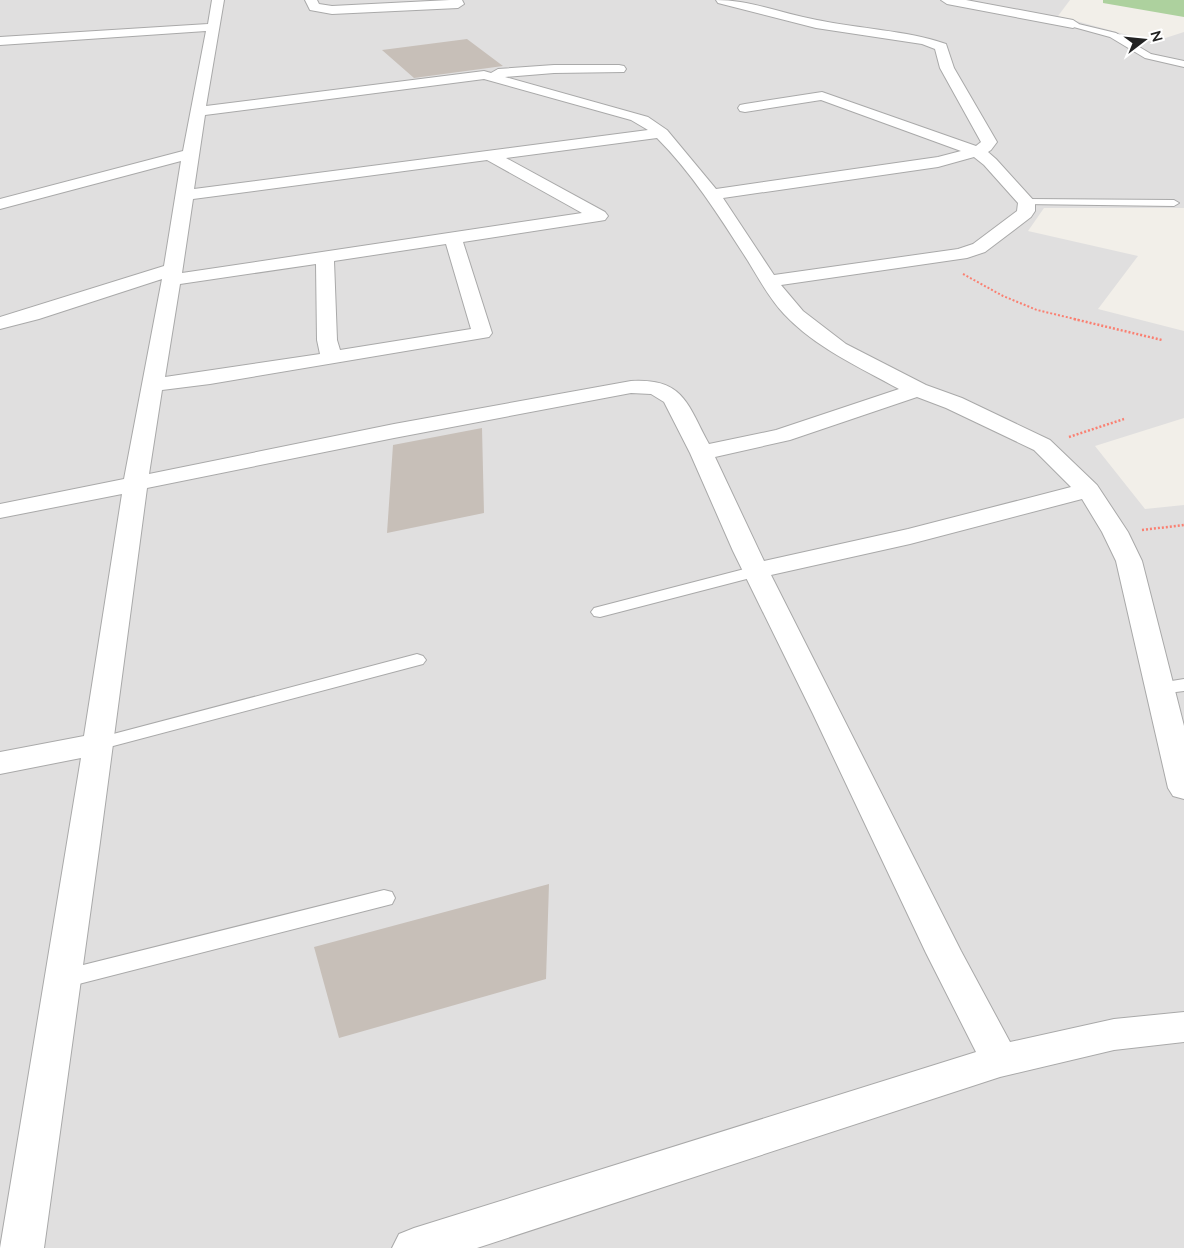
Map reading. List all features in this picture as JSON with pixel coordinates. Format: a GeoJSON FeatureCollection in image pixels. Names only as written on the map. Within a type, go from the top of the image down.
{"type":"FeatureCollection","features":[{"type":"Feature","properties":{"kind":"street"},"geometry":{"type":"LineString","coordinates":[[22,1248],[135,485],[154,385],[190,154],[218,0]]}},
{"type":"Feature","properties":{"kind":"street"},"geometry":{"type":"LineString","coordinates":[[311,0],[314,7],[332,10],[458,4],[456,0]]}},
{"type":"Feature","properties":{"kind":"street"},"geometry":{"type":"LineString","coordinates":[[712,195],[923,164],[977,152],[986,147],[989,140],[947,68],[942,49],[939,46],[924,41],[816,24],[722,0]]}},
{"type":"Feature","properties":{"kind":"street"},"geometry":{"type":"LineString","coordinates":[[947,0],[1073,24]]}},
{"type":"Feature","properties":{"kind":"street"},"geometry":{"type":"LineString","coordinates":[[0,41],[212,27]]}},
{"type":"Feature","properties":{"kind":"street"},"geometry":{"type":"LineString","coordinates":[[199,111],[484,75],[554,69],[619,69]]}},
{"type":"Feature","properties":{"kind":"street"},"geometry":{"type":"LineString","coordinates":[[484,75],[636,117],[652,125],[662,133],[694,169],[769,281],[795,314],[814,332],[918,390],[954,403],[1042,445],[1088,490],[1116,532],[1172,687],[1184,788]]}},
{"type":"Feature","properties":{"kind":"street"},"geometry":{"type":"LineString","coordinates":[[745,108],[822,96],[977,152],[990,162],[1027,202],[1026,211],[1022,217],[980,248],[941,258],[850,268],[769,281]]}},
{"type":"Feature","properties":{"kind":"street"},"geometry":{"type":"LineString","coordinates":[[185,195],[662,133]]}},
{"type":"Feature","properties":{"kind":"street"},"geometry":{"type":"LineString","coordinates":[[0,204],[190,154]]}},
{"type":"Feature","properties":{"kind":"street"},"geometry":{"type":"LineString","coordinates":[[0,323],[172,275],[325,257],[599,216],[491,156]]}},
{"type":"Feature","properties":{"kind":"street"},"geometry":{"type":"LineString","coordinates":[[154,385],[482,333],[453,237]]}},
{"type":"Feature","properties":{"kind":"street"},"geometry":{"type":"LineString","coordinates":[[325,257],[327,340],[331,358]]}},
{"type":"Feature","properties":{"kind":"street"},"geometry":{"type":"LineString","coordinates":[[0,511],[394,431],[642,386],[660,390],[673,398],[702,453],[756,571],[944,953],[1000,1061]]}},
{"type":"Feature","properties":{"kind":"street"},"geometry":{"type":"LineString","coordinates":[[702,453],[782,435],[918,390]]}},
{"type":"Feature","properties":{"kind":"street"},"geometry":{"type":"LineString","coordinates":[[756,571],[910,536],[1088,490]]}},
{"type":"Feature","properties":{"kind":"street"},"geometry":{"type":"LineString","coordinates":[[0,764],[98,744]]}},
{"type":"Feature","properties":{"kind":"street"},"geometry":{"type":"LineString","coordinates":[[414,1248],[1000,1061],[1081,1040],[1164,1028],[1184,1027]]}},
{"type":"Feature","properties":{"kind":"lane"},"geometry":{"type":"LineString","coordinates":[[1073,24],[1113,35],[1148,56],[1184,64]]}},
{"type":"Feature","properties":{"kind":"lane"},"geometry":{"type":"LineString","coordinates":[[1027,202],[1174,203]]}},
{"type":"Feature","properties":{"kind":"lane"},"geometry":{"type":"LineString","coordinates":[[600,612],[756,571]]}},
{"type":"Feature","properties":{"kind":"lane"},"geometry":{"type":"LineString","coordinates":[[98,744],[417,660]]}},
{"type":"Feature","properties":{"kind":"lane"},"geometry":{"type":"LineString","coordinates":[[62,980],[384,898]]}},
{"type":"Feature","properties":{"kind":"path"},"geometry":{"type":"LineString","coordinates":[[941,258],[980,284],[1037,310],[1162,340]]}},
{"type":"Feature","properties":{"kind":"path"},"geometry":{"type":"LineString","coordinates":[[1042,445],[1124,419]]}},
{"type":"Feature","properties":{"kind":"path"},"geometry":{"type":"LineString","coordinates":[[1116,532],[1184,525]]}},
{"type":"Feature","properties":{"kind":"shaded area"},"geometry":{"type":"Polygon","coordinates":[[[0,0],[1070,0],[1058,16],[1153,42],[1184,32],[1184,208],[1044,208],[1028,231],[1138,256],[1098,309],[1184,331],[1184,418],[1095,446],[1145,509],[1184,505],[1184,1248],[0,1248],[0,0]]]}},
{"type":"Feature","properties":{"kind":"green space"},"geometry":{"type":"Polygon","coordinates":[[[1103,0],[1184,0],[1184,17],[1103,3],[1103,0]]]}},
{"type":"Feature","properties":{"kind":"building"},"geometry":{"type":"Polygon","coordinates":[[[467,39],[503,66],[414,78],[382,50],[467,39]]]}},
{"type":"Feature","properties":{"kind":"building"},"geometry":{"type":"Polygon","coordinates":[[[482,428],[484,513],[387,533],[393,445],[482,428]]]}},
{"type":"Feature","properties":{"kind":"building"},"geometry":{"type":"Polygon","coordinates":[[[549,884],[546,979],[339,1038],[314,947],[549,884]]]}}]}
